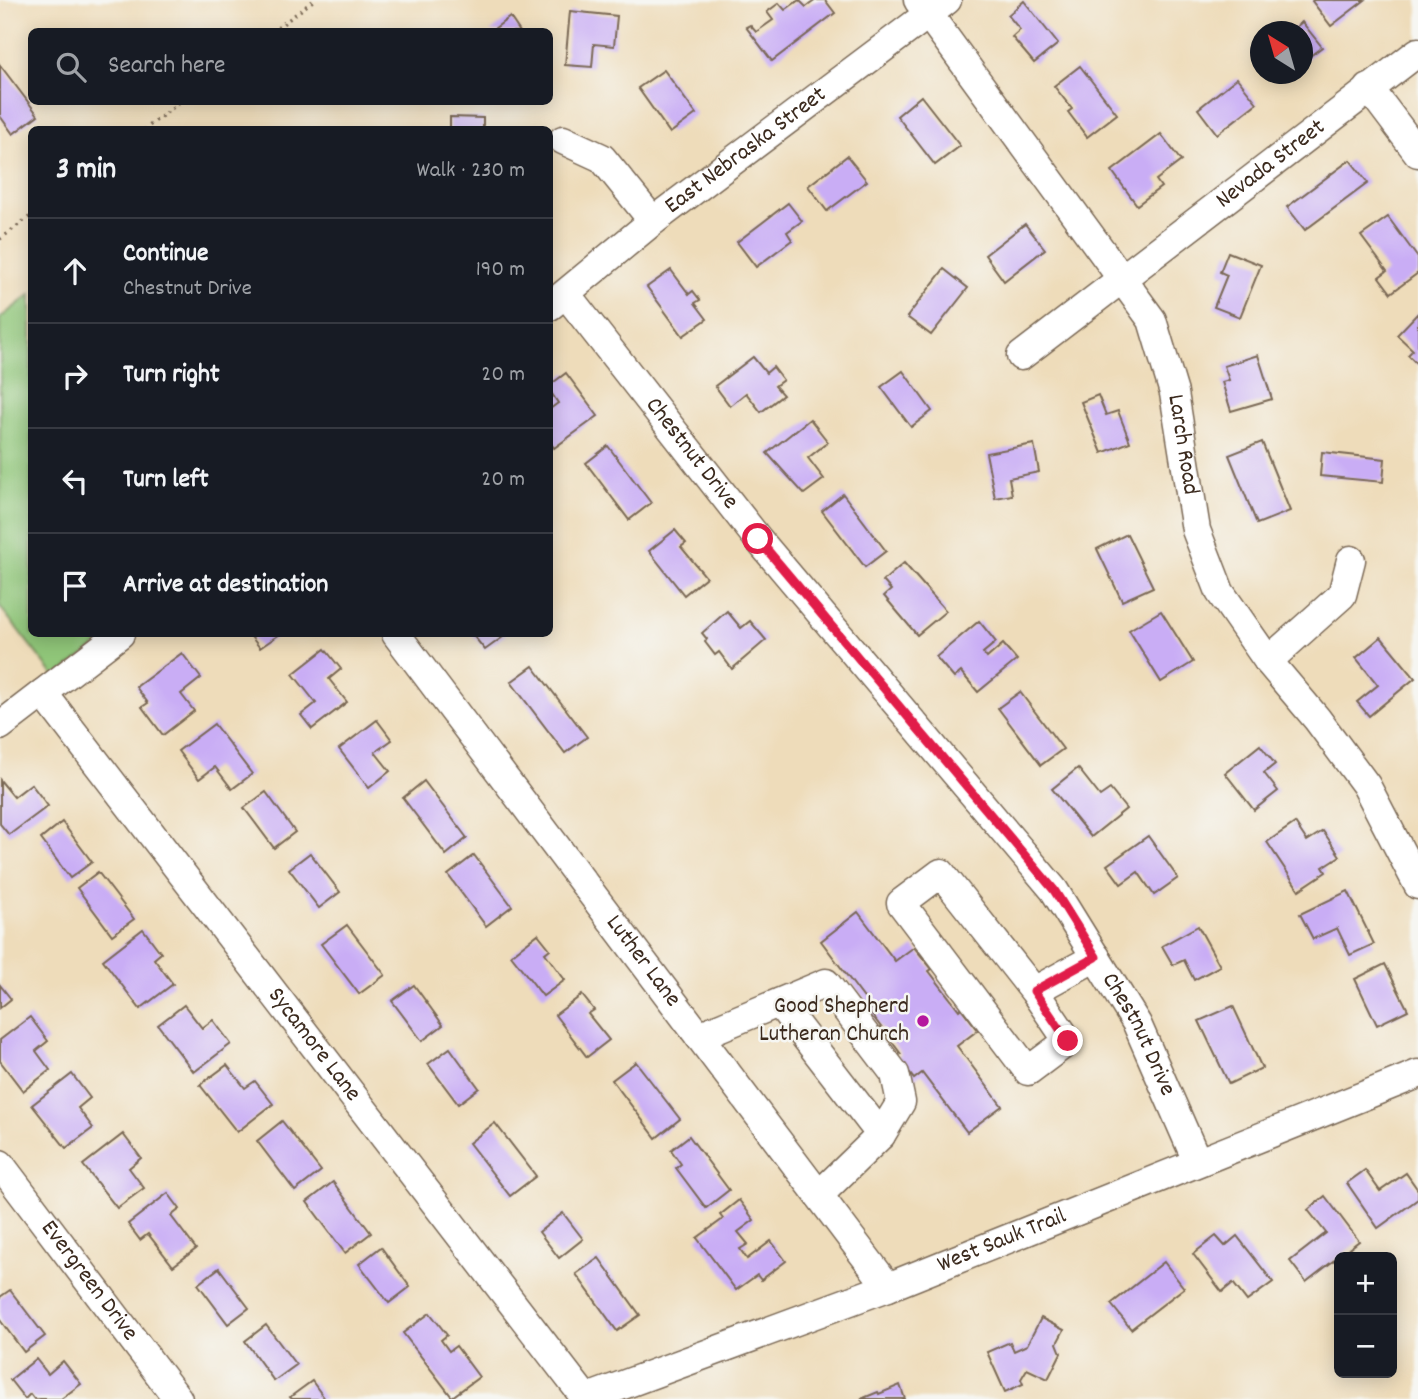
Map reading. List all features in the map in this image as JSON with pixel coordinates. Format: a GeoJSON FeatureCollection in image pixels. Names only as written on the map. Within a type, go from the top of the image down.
{"type":"FeatureCollection","features":[{"type":"Feature","properties":{"kind":"street","name":"East Nebraska Street"},"geometry":{"type":"LineString","coordinates":[[558,300],[653,221],[931,5]]}},
{"type":"Feature","properties":{"kind":"street","name":"Larch Road"},"geometry":{"type":"LineString","coordinates":[[931,5],[1152,320],[1174,393],[1196,530],[1220,592],[1268,661],[1317,719],[1366,785],[1412,856],[1418,885]]}},
{"type":"Feature","properties":{"kind":"street","name":"Nevada Street"},"geometry":{"type":"LineString","coordinates":[[1021,356],[1418,52]]}},
{"type":"Feature","properties":{"kind":"street"},"geometry":{"type":"LineString","coordinates":[[1369,88],[1418,153]]}},
{"type":"Feature","properties":{"kind":"street"},"geometry":{"type":"LineString","coordinates":[[562,139],[602,158],[653,221]]}},
{"type":"Feature","properties":{"kind":"street","name":"Chestnut Drive"},"geometry":{"type":"LineString","coordinates":[[558,300],[1054,890],[1137,1024],[1197,1161]]}},
{"type":"Feature","properties":{"kind":"street"},"geometry":{"type":"LineString","coordinates":[[1268,661],[1342,595],[1351,560]]}},
{"type":"Feature","properties":{"kind":"street"},"geometry":{"type":"LineString","coordinates":[[0,726],[116,637]]}},
{"type":"Feature","properties":{"kind":"street","name":"Luther Lane"},"geometry":{"type":"LineString","coordinates":[[398,637],[888,1287]]}},
{"type":"Feature","properties":{"kind":"street","name":"Sycamore Lane"},"geometry":{"type":"LineString","coordinates":[[43,693],[585,1399]]}},
{"type":"Feature","properties":{"kind":"street"},"geometry":{"type":"LineString","coordinates":[[941,873],[1034,991],[1068,1041],[1028,1071],[901,903],[941,873]]}},
{"type":"Feature","properties":{"kind":"street"},"geometry":{"type":"LineString","coordinates":[[1034,991],[1096,957]]}},
{"type":"Feature","properties":{"kind":"street"},"geometry":{"type":"LineString","coordinates":[[699,1036],[826,983],[895,1074],[901,1102],[881,1135],[819,1195]]}},
{"type":"Feature","properties":{"kind":"street"},"geometry":{"type":"LineString","coordinates":[[779,1003],[881,1135]]}},
{"type":"Feature","properties":{"kind":"street","name":"West Sauk Trail"},"geometry":{"type":"LineString","coordinates":[[585,1399],[888,1287],[1418,1073]]}},
{"type":"Feature","properties":{"kind":"street","name":"Evergreen Drive"},"geometry":{"type":"LineString","coordinates":[[0,1164],[178,1399]]}},
{"type":"Feature","properties":{"kind":"path"},"geometry":{"type":"LineString","coordinates":[[277,28],[314,0]]}},
{"type":"Feature","properties":{"kind":"path"},"geometry":{"type":"LineString","coordinates":[[149,126],[176,105]]}},
{"type":"Feature","properties":{"kind":"path"},"geometry":{"type":"LineString","coordinates":[[0,239],[28,218]]}},
{"type":"Feature","properties":{"kind":"green space"},"geometry":{"type":"Polygon","coordinates":[[[28,296],[28,637],[108,637],[55,677],[0,607],[0,318],[28,296]]]}},
{"type":"Feature","properties":{"kind":"building"},"geometry":{"type":"Polygon","coordinates":[[[799,0],[806,7],[816,0],[825,0],[835,13],[772,61],[746,27],[750,25],[756,32],[773,20],[767,12],[779,3],[785,10],[799,0]]]}},
{"type":"Feature","properties":{"kind":"building"},"geometry":{"type":"Polygon","coordinates":[[[1313,0],[1365,0],[1331,26],[1313,0]]]}},
{"type":"Feature","properties":{"kind":"building"},"geometry":{"type":"Polygon","coordinates":[[[1024,1],[1058,44],[1034,63],[1012,37],[1020,30],[1008,15],[1024,1]]]}},
{"type":"Feature","properties":{"kind":"building"},"geometry":{"type":"Polygon","coordinates":[[[570,11],[617,16],[614,46],[594,44],[592,67],[565,65],[570,11]]]}},
{"type":"Feature","properties":{"kind":"building"},"geometry":{"type":"Polygon","coordinates":[[[510,17],[517,28],[495,28],[510,17]]]}},
{"type":"Feature","properties":{"kind":"building"},"geometry":{"type":"Polygon","coordinates":[[[1313,36],[1322,47],[1313,54],[1313,36]]]}},
{"type":"Feature","properties":{"kind":"building"},"geometry":{"type":"Polygon","coordinates":[[[0,65],[38,115],[13,134],[0,116],[0,65]]]}},
{"type":"Feature","properties":{"kind":"building"},"geometry":{"type":"Polygon","coordinates":[[[1080,66],[1117,114],[1087,137],[1068,112],[1072,109],[1054,86],[1080,66]]]}},
{"type":"Feature","properties":{"kind":"building"},"geometry":{"type":"Polygon","coordinates":[[[664,70],[696,114],[670,133],[638,88],[664,70]]]}},
{"type":"Feature","properties":{"kind":"building"},"geometry":{"type":"Polygon","coordinates":[[[1237,78],[1257,103],[1217,134],[1198,109],[1237,78]]]}},
{"type":"Feature","properties":{"kind":"building"},"geometry":{"type":"Polygon","coordinates":[[[921,96],[960,146],[935,165],[897,116],[921,96]]]}},
{"type":"Feature","properties":{"kind":"building"},"geometry":{"type":"Polygon","coordinates":[[[450,117],[483,118],[483,126],[450,126],[450,117]]]}},
{"type":"Feature","properties":{"kind":"building"},"geometry":{"type":"Polygon","coordinates":[[[1161,134],[1181,161],[1156,180],[1161,187],[1137,205],[1112,171],[1161,134]]]}},
{"type":"Feature","properties":{"kind":"building"},"geometry":{"type":"Polygon","coordinates":[[[847,156],[867,181],[827,211],[808,186],[847,156]]]}},
{"type":"Feature","properties":{"kind":"building"},"geometry":{"type":"Polygon","coordinates":[[[1350,160],[1368,183],[1305,230],[1287,207],[1350,160]]]}},
{"type":"Feature","properties":{"kind":"building"},"geometry":{"type":"Polygon","coordinates":[[[788,203],[802,221],[787,232],[792,240],[756,267],[737,242],[788,203]]]}},
{"type":"Feature","properties":{"kind":"building"},"geometry":{"type":"Polygon","coordinates":[[[1388,217],[1418,258],[1418,273],[1391,293],[1379,277],[1387,271],[1361,236],[1388,217]]]}},
{"type":"Feature","properties":{"kind":"building"},"geometry":{"type":"Polygon","coordinates":[[[1025,224],[1045,249],[1004,281],[985,255],[1025,224]]]}},
{"type":"Feature","properties":{"kind":"building"},"geometry":{"type":"Polygon","coordinates":[[[1228,252],[1261,265],[1240,317],[1214,307],[1227,275],[1220,272],[1228,252]]]}},
{"type":"Feature","properties":{"kind":"building"},"geometry":{"type":"Polygon","coordinates":[[[944,269],[968,288],[931,335],[907,317],[944,269]]]}},
{"type":"Feature","properties":{"kind":"building"},"geometry":{"type":"Polygon","coordinates":[[[671,270],[689,294],[693,291],[700,300],[695,303],[707,319],[683,336],[647,287],[671,270]]]}},
{"type":"Feature","properties":{"kind":"building"},"geometry":{"type":"Polygon","coordinates":[[[1418,313],[1418,365],[1408,355],[1413,350],[1397,335],[1418,313]]]}},
{"type":"Feature","properties":{"kind":"building"},"geometry":{"type":"Polygon","coordinates":[[[1258,355],[1272,399],[1231,411],[1222,382],[1229,380],[1224,366],[1258,355]]]}},
{"type":"Feature","properties":{"kind":"building"},"geometry":{"type":"Polygon","coordinates":[[[753,357],[766,373],[773,367],[783,380],[775,386],[783,395],[761,412],[746,393],[730,406],[715,386],[753,357]]]}},
{"type":"Feature","properties":{"kind":"building"},"geometry":{"type":"Polygon","coordinates":[[[903,371],[932,411],[911,427],[881,387],[903,371]]]}},
{"type":"Feature","properties":{"kind":"building"},"geometry":{"type":"Polygon","coordinates":[[[566,373],[598,416],[554,448],[553,407],[558,403],[553,396],[553,383],[566,373]]]}},
{"type":"Feature","properties":{"kind":"building"},"geometry":{"type":"Polygon","coordinates":[[[1098,395],[1106,415],[1118,411],[1130,442],[1102,453],[1081,402],[1098,395]]]}},
{"type":"Feature","properties":{"kind":"building"},"geometry":{"type":"Polygon","coordinates":[[[810,419],[828,442],[808,458],[824,479],[804,494],[767,453],[810,419]]]}},
{"type":"Feature","properties":{"kind":"building"},"geometry":{"type":"Polygon","coordinates":[[[1262,442],[1290,511],[1257,524],[1229,455],[1262,442]]]}},
{"type":"Feature","properties":{"kind":"building"},"geometry":{"type":"Polygon","coordinates":[[[1034,444],[1039,472],[1009,478],[1012,495],[995,498],[986,453],[1034,444]]]}},
{"type":"Feature","properties":{"kind":"building"},"geometry":{"type":"Polygon","coordinates":[[[608,446],[651,503],[629,520],[586,463],[608,446]]]}},
{"type":"Feature","properties":{"kind":"building"},"geometry":{"type":"Polygon","coordinates":[[[1322,452],[1385,459],[1383,482],[1320,476],[1322,452]]]}},
{"type":"Feature","properties":{"kind":"building"},"geometry":{"type":"Polygon","coordinates":[[[843,494],[886,551],[865,567],[822,511],[843,494]]]}},
{"type":"Feature","properties":{"kind":"building"},"geometry":{"type":"Polygon","coordinates":[[[675,530],[686,543],[681,547],[706,577],[684,595],[649,551],[675,530]]]}},
{"type":"Feature","properties":{"kind":"building"},"geometry":{"type":"Polygon","coordinates":[[[1127,534],[1153,587],[1122,601],[1097,549],[1127,534]]]}},
{"type":"Feature","properties":{"kind":"building"},"geometry":{"type":"Polygon","coordinates":[[[904,563],[946,611],[917,635],[884,596],[891,590],[883,581],[904,563]]]}},
{"type":"Feature","properties":{"kind":"building"},"geometry":{"type":"Polygon","coordinates":[[[727,611],[741,628],[750,621],[766,640],[732,669],[719,652],[715,655],[702,633],[727,611]]]}},
{"type":"Feature","properties":{"kind":"building"},"geometry":{"type":"Polygon","coordinates":[[[1161,611],[1193,662],[1161,682],[1129,630],[1161,611]]]}},
{"type":"Feature","properties":{"kind":"building"},"geometry":{"type":"Polygon","coordinates":[[[979,621],[996,642],[983,653],[987,658],[1003,644],[1017,660],[978,692],[961,672],[954,678],[936,657],[979,621]]]}},
{"type":"Feature","properties":{"kind":"building"},"geometry":{"type":"Polygon","coordinates":[[[251,637],[276,637],[260,648],[251,637]]]}},
{"type":"Feature","properties":{"kind":"building"},"geometry":{"type":"Polygon","coordinates":[[[474,637],[503,637],[485,650],[474,637]]]}},
{"type":"Feature","properties":{"kind":"building"},"geometry":{"type":"Polygon","coordinates":[[[1381,637],[1415,678],[1369,716],[1357,702],[1378,685],[1356,658],[1381,637]]]}},
{"type":"Feature","properties":{"kind":"building"},"geometry":{"type":"Polygon","coordinates":[[[325,649],[341,669],[329,679],[347,702],[312,729],[301,715],[316,703],[293,674],[325,649]]]}},
{"type":"Feature","properties":{"kind":"building"},"geometry":{"type":"Polygon","coordinates":[[[182,653],[201,678],[181,694],[194,711],[163,735],[142,707],[148,703],[136,687],[182,653]]]}},
{"type":"Feature","properties":{"kind":"building"},"geometry":{"type":"Polygon","coordinates":[[[533,666],[587,737],[565,753],[511,682],[533,666]]]}},
{"type":"Feature","properties":{"kind":"building"},"geometry":{"type":"Polygon","coordinates":[[[1020,692],[1063,749],[1041,765],[998,708],[1020,692]]]}},
{"type":"Feature","properties":{"kind":"building"},"geometry":{"type":"Polygon","coordinates":[[[377,720],[392,740],[375,752],[390,771],[369,788],[339,749],[377,720]]]}},
{"type":"Feature","properties":{"kind":"building"},"geometry":{"type":"Polygon","coordinates":[[[214,724],[252,774],[232,789],[215,767],[199,779],[178,751],[214,724]]]}},
{"type":"Feature","properties":{"kind":"building"},"geometry":{"type":"Polygon","coordinates":[[[1260,745],[1275,764],[1264,773],[1278,791],[1254,810],[1225,773],[1260,745]]]}},
{"type":"Feature","properties":{"kind":"building"},"geometry":{"type":"Polygon","coordinates":[[[1078,768],[1100,796],[1110,789],[1126,809],[1091,837],[1052,789],[1078,768]]]}},
{"type":"Feature","properties":{"kind":"building"},"geometry":{"type":"Polygon","coordinates":[[[0,780],[14,797],[31,784],[48,806],[9,835],[0,824],[0,780]]]}},
{"type":"Feature","properties":{"kind":"building"},"geometry":{"type":"Polygon","coordinates":[[[424,781],[467,838],[446,855],[403,798],[424,781]]]}},
{"type":"Feature","properties":{"kind":"building"},"geometry":{"type":"Polygon","coordinates":[[[266,792],[295,832],[274,848],[244,808],[266,792]]]}},
{"type":"Feature","properties":{"kind":"building"},"geometry":{"type":"Polygon","coordinates":[[[62,822],[92,862],[70,878],[41,839],[62,822]]]}},
{"type":"Feature","properties":{"kind":"building"},"geometry":{"type":"Polygon","coordinates":[[[1295,823],[1307,841],[1323,831],[1340,856],[1323,867],[1326,872],[1299,890],[1267,842],[1295,823]]]}},
{"type":"Feature","properties":{"kind":"building"},"geometry":{"type":"Polygon","coordinates":[[[1148,836],[1178,878],[1154,895],[1138,872],[1121,884],[1107,865],[1148,836]]]}},
{"type":"Feature","properties":{"kind":"building"},"geometry":{"type":"Polygon","coordinates":[[[310,853],[340,892],[319,908],[289,869],[310,853]]]}},
{"type":"Feature","properties":{"kind":"building"},"geometry":{"type":"Polygon","coordinates":[[[474,855],[512,906],[486,926],[448,875],[474,855]]]}},
{"type":"Feature","properties":{"kind":"building"},"geometry":{"type":"Polygon","coordinates":[[[98,872],[134,919],[112,935],[77,888],[98,872]]]}},
{"type":"Feature","properties":{"kind":"building"},"geometry":{"type":"Polygon","coordinates":[[[1348,891],[1374,944],[1350,955],[1337,928],[1313,939],[1300,914],[1348,891]]]}},
{"type":"Feature","properties":{"kind":"building","name":"Good Shepherd Lutheran Church"},"geometry":{"type":"Polygon","coordinates":[[[858,912],[895,961],[914,947],[959,1010],[961,1008],[978,1030],[957,1046],[1002,1106],[967,1132],[922,1073],[914,1079],[897,1057],[901,1054],[869,1011],[872,1009],[821,941],[858,912]]]}},
{"type":"Feature","properties":{"kind":"building"},"geometry":{"type":"Polygon","coordinates":[[[347,925],[385,975],[359,994],[321,944],[347,925]]]}},
{"type":"Feature","properties":{"kind":"building"},"geometry":{"type":"Polygon","coordinates":[[[1198,926],[1220,966],[1194,980],[1184,960],[1173,965],[1162,946],[1198,926]]]}},
{"type":"Feature","properties":{"kind":"building"},"geometry":{"type":"Polygon","coordinates":[[[143,929],[161,953],[154,959],[173,984],[140,1009],[103,960],[143,929]]]}},
{"type":"Feature","properties":{"kind":"building"},"geometry":{"type":"Polygon","coordinates":[[[538,934],[550,949],[545,953],[565,980],[543,996],[511,955],[538,934]]]}},
{"type":"Feature","properties":{"kind":"building"},"geometry":{"type":"Polygon","coordinates":[[[1385,964],[1408,1010],[1377,1025],[1355,979],[1385,964]]]}},
{"type":"Feature","properties":{"kind":"building"},"geometry":{"type":"Polygon","coordinates":[[[0,985],[11,999],[0,1008],[0,985]]]}},
{"type":"Feature","properties":{"kind":"building"},"geometry":{"type":"Polygon","coordinates":[[[414,985],[443,1025],[422,1041],[392,1001],[414,985]]]}},
{"type":"Feature","properties":{"kind":"building"},"geometry":{"type":"Polygon","coordinates":[[[582,995],[594,1010],[588,1014],[609,1040],[587,1057],[555,1015],[582,995]]]}},
{"type":"Feature","properties":{"kind":"building"},"geometry":{"type":"Polygon","coordinates":[[[184,1005],[202,1028],[213,1020],[231,1044],[194,1072],[158,1025],[184,1005]]]}},
{"type":"Feature","properties":{"kind":"building"},"geometry":{"type":"Polygon","coordinates":[[[1233,1006],[1262,1068],[1229,1084],[1199,1021],[1233,1006]]]}},
{"type":"Feature","properties":{"kind":"building"},"geometry":{"type":"Polygon","coordinates":[[[30,1017],[48,1041],[36,1051],[50,1070],[23,1091],[0,1061],[0,1040],[30,1017]]]}},
{"type":"Feature","properties":{"kind":"building"},"geometry":{"type":"Polygon","coordinates":[[[450,1048],[479,1088],[458,1104],[428,1064],[450,1048]]]}},
{"type":"Feature","properties":{"kind":"building"},"geometry":{"type":"Polygon","coordinates":[[[636,1062],[680,1119],[656,1138],[612,1080],[636,1062]]]}},
{"type":"Feature","properties":{"kind":"building"},"geometry":{"type":"Polygon","coordinates":[[[227,1065],[245,1088],[255,1081],[273,1104],[237,1132],[200,1085],[227,1065]]]}},
{"type":"Feature","properties":{"kind":"building"},"geometry":{"type":"Polygon","coordinates":[[[72,1074],[90,1098],[78,1108],[93,1128],[66,1148],[32,1105],[72,1074]]]}},
{"type":"Feature","properties":{"kind":"building"},"geometry":{"type":"Polygon","coordinates":[[[282,1121],[321,1171],[295,1191],[257,1141],[282,1121]]]}},
{"type":"Feature","properties":{"kind":"building"},"geometry":{"type":"Polygon","coordinates":[[[495,1123],[536,1176],[510,1196],[469,1143],[495,1123]]]}},
{"type":"Feature","properties":{"kind":"building"},"geometry":{"type":"Polygon","coordinates":[[[123,1134],[141,1158],[129,1168],[144,1188],[117,1208],[83,1165],[123,1134]]]}},
{"type":"Feature","properties":{"kind":"building"},"geometry":{"type":"Polygon","coordinates":[[[689,1136],[729,1190],[706,1208],[676,1168],[681,1164],[671,1150],[689,1136]]]}},
{"type":"Feature","properties":{"kind":"building"},"geometry":{"type":"Polygon","coordinates":[[[1365,1170],[1380,1191],[1406,1173],[1418,1190],[1418,1199],[1378,1228],[1347,1183],[1365,1170]]]}},
{"type":"Feature","properties":{"kind":"building"},"geometry":{"type":"Polygon","coordinates":[[[333,1182],[371,1233],[345,1253],[307,1202],[333,1182]]]}},
{"type":"Feature","properties":{"kind":"building"},"geometry":{"type":"Polygon","coordinates":[[[168,1193],[180,1209],[171,1216],[196,1249],[173,1266],[148,1234],[140,1240],[128,1224],[168,1193]]]}},
{"type":"Feature","properties":{"kind":"building"},"geometry":{"type":"Polygon","coordinates":[[[1325,1196],[1359,1241],[1345,1252],[1334,1252],[1334,1260],[1306,1282],[1290,1261],[1326,1233],[1308,1210],[1325,1196]]]}},
{"type":"Feature","properties":{"kind":"building"},"geometry":{"type":"Polygon","coordinates":[[[739,1200],[754,1220],[738,1232],[748,1244],[740,1249],[747,1259],[771,1241],[786,1261],[761,1280],[757,1275],[736,1290],[697,1238],[723,1219],[720,1215],[739,1200]]]}},
{"type":"Feature","properties":{"kind":"building"},"geometry":{"type":"Polygon","coordinates":[[[563,1213],[583,1239],[559,1258],[539,1232],[563,1213]]]}},
{"type":"Feature","properties":{"kind":"building"},"geometry":{"type":"Polygon","coordinates":[[[1216,1236],[1225,1246],[1237,1236],[1273,1282],[1247,1301],[1233,1283],[1222,1292],[1193,1254],[1216,1236]]]}},
{"type":"Feature","properties":{"kind":"building"},"geometry":{"type":"Polygon","coordinates":[[[381,1247],[410,1287],[389,1303],[359,1264],[381,1247]]]}},
{"type":"Feature","properties":{"kind":"building"},"geometry":{"type":"Polygon","coordinates":[[[599,1258],[640,1315],[617,1331],[576,1274],[599,1258]]]}},
{"type":"Feature","properties":{"kind":"building"},"geometry":{"type":"Polygon","coordinates":[[[1164,1262],[1184,1288],[1131,1329],[1111,1304],[1164,1262]]]}},
{"type":"Feature","properties":{"kind":"building"},"geometry":{"type":"Polygon","coordinates":[[[219,1268],[249,1308],[228,1324],[198,1284],[219,1268]]]}},
{"type":"Feature","properties":{"kind":"building"},"geometry":{"type":"Polygon","coordinates":[[[10,1290],[45,1336],[24,1352],[0,1320],[0,1297],[10,1290]]]}},
{"type":"Feature","properties":{"kind":"building"},"geometry":{"type":"Polygon","coordinates":[[[430,1313],[447,1335],[441,1340],[449,1351],[456,1346],[479,1377],[452,1397],[403,1333],[430,1313]]]}},
{"type":"Feature","properties":{"kind":"building"},"geometry":{"type":"Polygon","coordinates":[[[1041,1318],[1064,1330],[1057,1343],[1061,1353],[1048,1379],[1027,1369],[1021,1379],[1023,1384],[1005,1392],[987,1352],[1010,1342],[1014,1351],[1027,1345],[1041,1318]]]}},
{"type":"Feature","properties":{"kind":"building"},"geometry":{"type":"Polygon","coordinates":[[[266,1325],[296,1365],[274,1381],[245,1341],[266,1325]]]}},
{"type":"Feature","properties":{"kind":"building"},"geometry":{"type":"Polygon","coordinates":[[[36,1359],[48,1374],[63,1361],[81,1384],[61,1399],[34,1399],[30,1394],[25,1399],[10,1380],[36,1359]]]}},
{"type":"Feature","properties":{"kind":"building"},"geometry":{"type":"Polygon","coordinates":[[[312,1381],[325,1399],[290,1397],[312,1381]]]}},
{"type":"Feature","properties":{"kind":"building"},"geometry":{"type":"Polygon","coordinates":[[[900,1385],[905,1399],[861,1399],[878,1392],[879,1394],[900,1385]]]}},
{"type":"Feature","properties":{"kind":"place","name":"Good Shepherd Lutheran Church"},"geometry":{"type":"Point","coordinates":[923,1021]}},
{"type":"Feature","properties":{"kind":"route"},"geometry":{"type":"LineString","coordinates":[[758,539],[1054,890],[1096,957],[1034,991],[1068,1041]]}}]}
